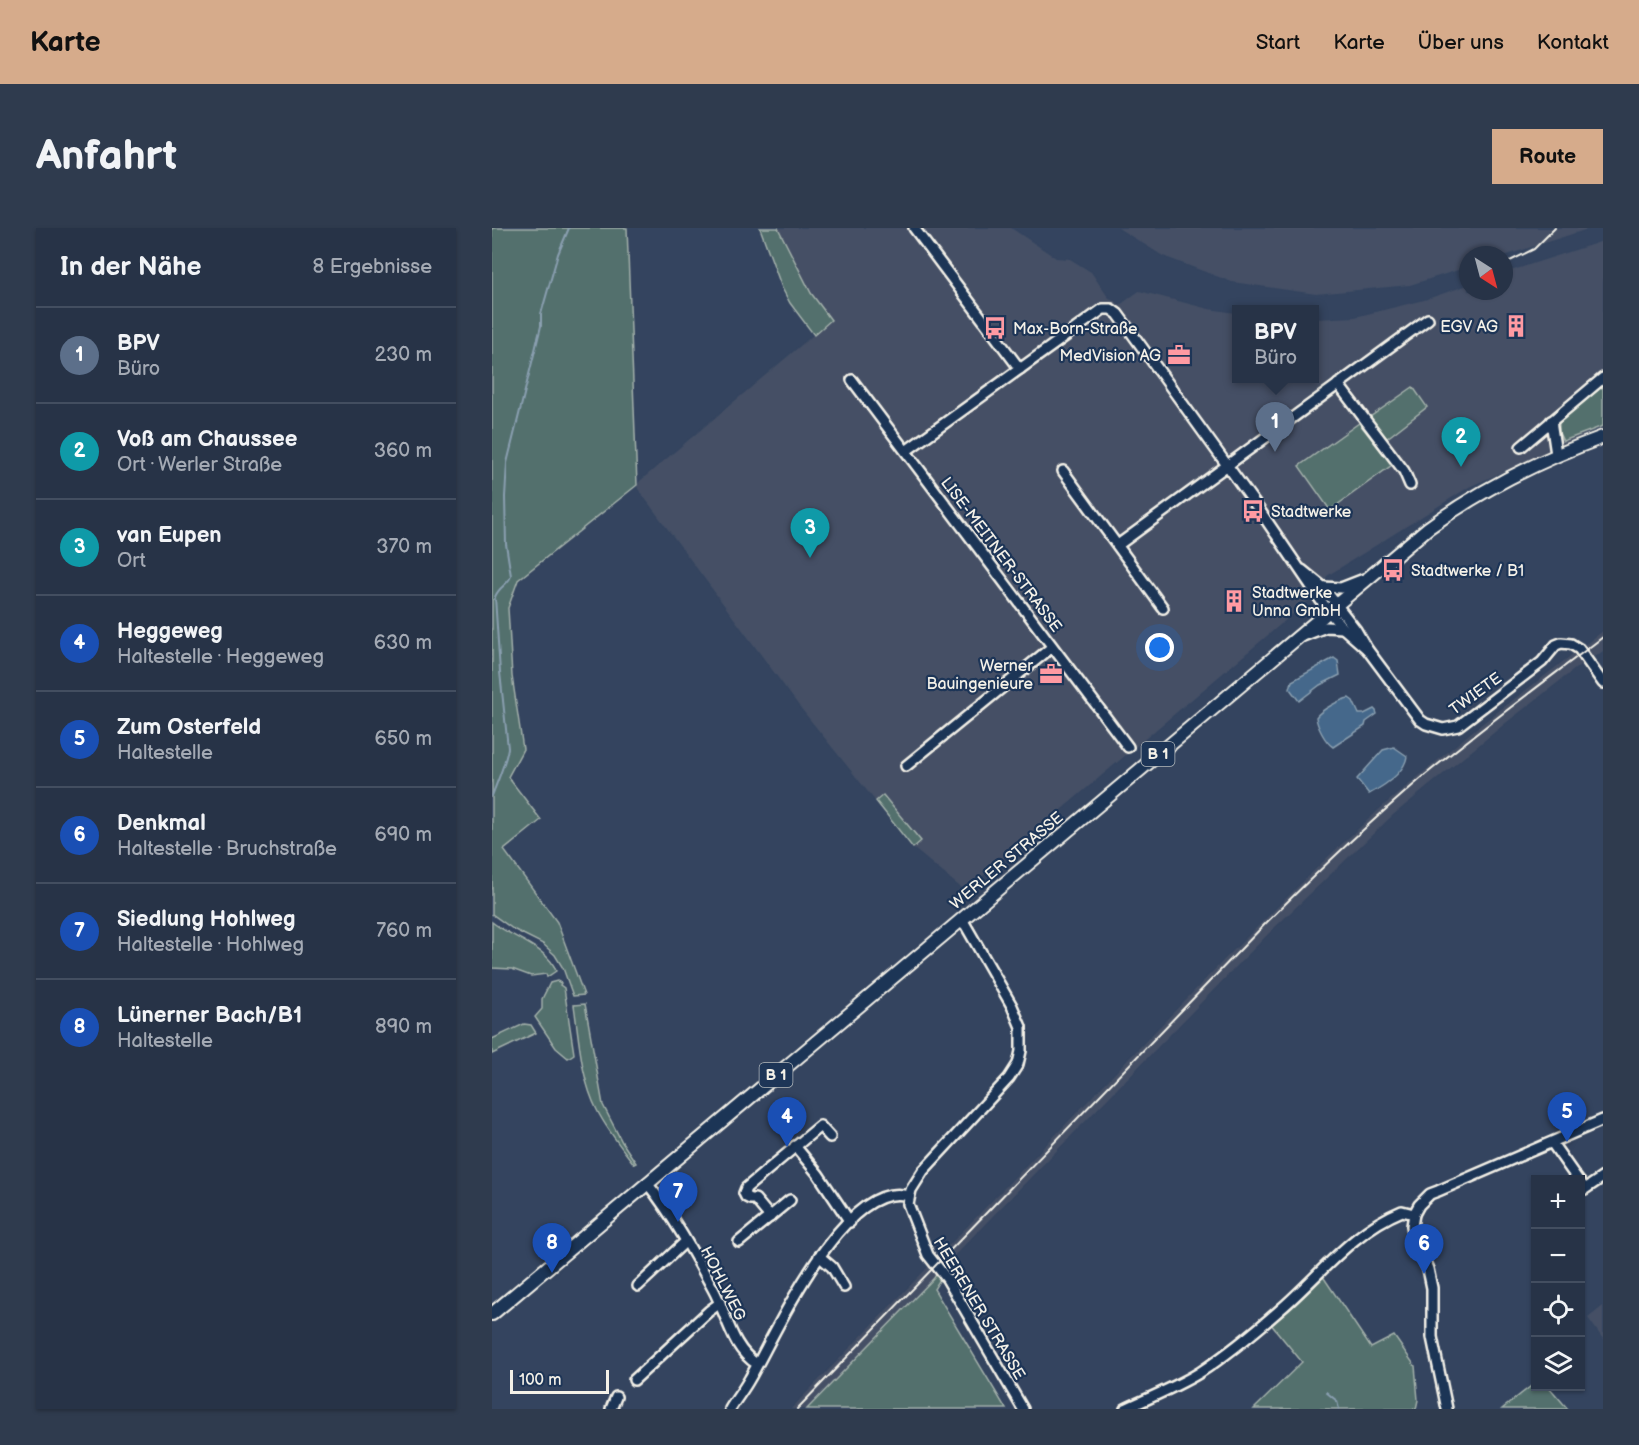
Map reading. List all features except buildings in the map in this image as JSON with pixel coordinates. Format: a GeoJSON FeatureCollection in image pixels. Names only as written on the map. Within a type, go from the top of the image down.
{"type":"FeatureCollection","features":[{"type":"Feature","properties":{"kind":"main road","name":"WERLER STRASSE"},"geometry":{"type":"LineString","coordinates":[[492,1314],[1414,539],[1458,507],[1494,485],[1556,454],[1603,436]]}},
{"type":"Feature","properties":{"kind":"street"},"geometry":{"type":"LineString","coordinates":[[914,228],[1020,369]]}},
{"type":"Feature","properties":{"kind":"street"},"geometry":{"type":"LineString","coordinates":[[906,451],[1102,309],[1111,309],[1118,314],[1300,568],[1332,608]]}},
{"type":"Feature","properties":{"kind":"street"},"geometry":{"type":"LineString","coordinates":[[1118,545],[1428,319]]}},
{"type":"Feature","properties":{"kind":"street"},"geometry":{"type":"LineString","coordinates":[[1521,447],[1603,378]]}},
{"type":"Feature","properties":{"kind":"street","name":"LISE-MEITNER-STRASSE"},"geometry":{"type":"LineString","coordinates":[[852,380],[1128,747]]}},
{"type":"Feature","properties":{"kind":"street"},"geometry":{"type":"LineString","coordinates":[[1338,384],[1404,471],[1410,485]]}},
{"type":"Feature","properties":{"kind":"street"},"geometry":{"type":"LineString","coordinates":[[1551,421],[1556,454]]}},
{"type":"Feature","properties":{"kind":"street"},"geometry":{"type":"LineString","coordinates":[[1063,471],[1163,608]]}},
{"type":"Feature","properties":{"kind":"street"},"geometry":{"type":"LineString","coordinates":[[1300,568],[1323,587],[1332,608]]}},
{"type":"Feature","properties":{"kind":"street"},"geometry":{"type":"LineString","coordinates":[[1323,587],[1341,588],[1366,579]]}},
{"type":"Feature","properties":{"kind":"street","name":"TWIETE"},"geometry":{"type":"LineString","coordinates":[[1332,608],[1343,628],[1367,649]]}},
{"type":"Feature","properties":{"kind":"street","name":"TWIETE"},"geometry":{"type":"LineString","coordinates":[[1332,608],[1356,630],[1367,649],[1420,720],[1443,729],[1466,722],[1542,662],[1556,645],[1571,644],[1579,649],[1603,683]]}},
{"type":"Feature","properties":{"kind":"street"},"geometry":{"type":"LineString","coordinates":[[1295,639],[1326,627],[1343,628]]}},
{"type":"Feature","properties":{"kind":"street"},"geometry":{"type":"LineString","coordinates":[[906,766],[1052,647]]}},
{"type":"Feature","properties":{"kind":"street"},"geometry":{"type":"LineString","coordinates":[[730,1409],[804,1278],[819,1256],[850,1222],[873,1203],[898,1195],[908,1196],[923,1171],[1009,1078],[1018,1064],[1021,1051],[1021,1027],[1012,1006],[962,919]]}},
{"type":"Feature","properties":{"kind":"street"},"geometry":{"type":"LineString","coordinates":[[1447,1409],[1432,1337],[1432,1288],[1428,1269],[1413,1233],[1414,1214],[1430,1194],[1603,1120]]}},
{"type":"Feature","properties":{"kind":"street"},"geometry":{"type":"LineString","coordinates":[[770,1217],[755,1199],[748,1198],[744,1192],[746,1188],[820,1126],[830,1137]]}},
{"type":"Feature","properties":{"kind":"street"},"geometry":{"type":"LineString","coordinates":[[1551,1143],[1575,1175]]}},
{"type":"Feature","properties":{"kind":"street"},"geometry":{"type":"LineString","coordinates":[[795,1146],[818,1174],[850,1222]]}},
{"type":"Feature","properties":{"kind":"street"},"geometry":{"type":"LineString","coordinates":[[1585,1189],[1603,1177]]}},
{"type":"Feature","properties":{"kind":"street","name":"HOHLWEG"},"geometry":{"type":"LineString","coordinates":[[647,1183],[685,1242],[720,1303],[737,1342],[749,1359],[757,1364]]}},
{"type":"Feature","properties":{"kind":"street","name":"HEERENER STRASSE"},"geometry":{"type":"LineString","coordinates":[[908,1196],[909,1210],[928,1255],[943,1272],[1023,1409]]}},
{"type":"Feature","properties":{"kind":"street"},"geometry":{"type":"LineString","coordinates":[[739,1242],[790,1200]]}},
{"type":"Feature","properties":{"kind":"street"},"geometry":{"type":"LineString","coordinates":[[1125,1409],[1198,1373],[1241,1342],[1281,1309],[1361,1234],[1402,1210],[1414,1214]]}},
{"type":"Feature","properties":{"kind":"street"},"geometry":{"type":"LineString","coordinates":[[638,1286],[685,1242]]}},
{"type":"Feature","properties":{"kind":"street"},"geometry":{"type":"LineString","coordinates":[[819,1256],[832,1267],[844,1287]]}},
{"type":"Feature","properties":{"kind":"street"},"geometry":{"type":"LineString","coordinates":[[634,1380],[720,1303]]}},
{"type":"Feature","properties":{"kind":"street"},"geometry":{"type":"LineString","coordinates":[[611,1409],[616,1397]]}},
{"type":"Feature","properties":{"kind":"shaded area"},"geometry":{"type":"Polygon","coordinates":[[[778,228],[1011,228],[1056,258],[1070,259],[1091,272],[1108,297],[1120,305],[1139,291],[1209,309],[1232,312],[1232,383],[1319,383],[1319,319],[1355,317],[1424,300],[1459,288],[1459,300],[1513,300],[1513,270],[1603,241],[1603,427],[1469,487],[1327,576],[1320,591],[965,891],[913,848],[799,706],[637,485],[831,320],[811,293],[778,228]]]}},
{"type":"Feature","properties":{"kind":"shaded area"},"geometry":{"type":"Polygon","coordinates":[[[1118,228],[1591,228],[1513,253],[1513,246],[1459,246],[1459,270],[1410,285],[1316,294],[1232,282],[1163,256],[1118,228]]]}},
{"type":"Feature","properties":{"kind":"shaded area"},"geometry":{"type":"Polygon","coordinates":[[[1603,631],[1603,651],[1595,657],[1593,655],[1507,722],[1393,815],[1273,929],[943,1267],[935,1260],[1224,960],[1329,856],[1383,806],[1474,730],[1603,631]]]}},
{"type":"Feature","properties":{"kind":"shaded area"},"geometry":{"type":"Polygon","coordinates":[[[1334,658],[1338,661],[1340,675],[1320,685],[1299,701],[1290,689],[1292,681],[1334,658]]]}},
{"type":"Feature","properties":{"kind":"shaded area"},"geometry":{"type":"Polygon","coordinates":[[[1349,698],[1353,701],[1359,714],[1374,709],[1377,714],[1366,722],[1365,726],[1333,747],[1322,734],[1316,717],[1331,705],[1349,698]]]}},
{"type":"Feature","properties":{"kind":"shaded area"},"geometry":{"type":"Polygon","coordinates":[[[1394,747],[1407,756],[1402,768],[1387,783],[1369,794],[1357,779],[1383,750],[1394,747]]]}},
{"type":"Feature","properties":{"kind":"shaded area"},"geometry":{"type":"Polygon","coordinates":[[[931,1264],[938,1271],[934,1278],[807,1409],[791,1409],[931,1264]]]}},
{"type":"Feature","properties":{"kind":"shaded area"},"geometry":{"type":"Polygon","coordinates":[[[1603,1306],[1603,1339],[1588,1318],[1603,1306]]]}},
{"type":"Feature","properties":{"kind":"green space"},"geometry":{"type":"Polygon","coordinates":[[[492,228],[627,228],[637,485],[518,580],[508,608],[512,676],[523,749],[508,777],[541,820],[504,850],[557,922],[584,995],[573,996],[563,968],[555,955],[543,944],[513,929],[492,914],[492,228]]]}},
{"type":"Feature","properties":{"kind":"green space"},"geometry":{"type":"Polygon","coordinates":[[[760,228],[778,228],[811,293],[831,320],[814,335],[790,303],[782,288],[760,228]]]}},
{"type":"Feature","properties":{"kind":"green space"},"geometry":{"type":"Polygon","coordinates":[[[1603,386],[1603,426],[1563,441],[1559,433],[1559,423],[1603,386]]]}},
{"type":"Feature","properties":{"kind":"green space"},"geometry":{"type":"Polygon","coordinates":[[[1413,387],[1427,407],[1386,439],[1370,417],[1413,387]]]}},
{"type":"Feature","properties":{"kind":"green space"},"geometry":{"type":"Polygon","coordinates":[[[1359,423],[1392,465],[1330,510],[1299,466],[1359,423]]]}},
{"type":"Feature","properties":{"kind":"green space"},"geometry":{"type":"Polygon","coordinates":[[[883,795],[921,841],[913,848],[876,801],[883,795]]]}},
{"type":"Feature","properties":{"kind":"green space"},"geometry":{"type":"Polygon","coordinates":[[[492,922],[537,949],[546,956],[556,971],[547,977],[546,974],[531,976],[512,969],[492,968],[492,922]]]}},
{"type":"Feature","properties":{"kind":"green space"},"geometry":{"type":"Polygon","coordinates":[[[557,981],[564,988],[574,1054],[568,1058],[556,1048],[535,1017],[542,1009],[542,999],[550,983],[557,981]]]}},
{"type":"Feature","properties":{"kind":"green space"},"geometry":{"type":"Polygon","coordinates":[[[585,1004],[603,1105],[636,1163],[634,1164],[601,1117],[587,1085],[574,1005],[585,1004]]]}},
{"type":"Feature","properties":{"kind":"green space"},"geometry":{"type":"Polygon","coordinates":[[[524,1024],[531,1025],[536,1033],[492,1054],[492,1039],[524,1024]]]}},
{"type":"Feature","properties":{"kind":"green space"},"geometry":{"type":"Polygon","coordinates":[[[938,1271],[942,1276],[934,1289],[1006,1409],[807,1409],[934,1278],[938,1271]]]}},
{"type":"Feature","properties":{"kind":"green space"},"geometry":{"type":"Polygon","coordinates":[[[1322,1275],[1371,1348],[1394,1336],[1415,1366],[1418,1400],[1416,1409],[1254,1409],[1302,1362],[1270,1323],[1322,1275]]]}},
{"type":"Feature","properties":{"kind":"green space"},"geometry":{"type":"Polygon","coordinates":[[[1531,1386],[1531,1391],[1552,1391],[1568,1409],[1502,1409],[1531,1386]]]}},
{"type":"Feature","properties":{"kind":"waterway"},"geometry":{"type":"LineString","coordinates":[[492,796],[508,748],[495,597],[511,576],[506,544],[507,463],[541,326],[541,314],[558,254],[569,228]]}},
{"type":"Feature","properties":{"kind":"waterway"},"geometry":{"type":"LineString","coordinates":[[1326,1392],[1337,1401],[1339,1409]]}},
{"type":"Feature","properties":{"kind":"railway"},"geometry":{"type":"LineString","coordinates":[[1513,260],[1534,249],[1555,228]]}},
{"type":"Feature","properties":{"kind":"railway"},"geometry":{"type":"LineString","coordinates":[[797,1409],[1267,922],[1325,865],[1425,775],[1603,637]]}},
{"type":"Feature","properties":{"kind":"place","name":"EGV AG"},"geometry":{"type":"Point","coordinates":[1516,326]}},
{"type":"Feature","properties":{"kind":"place","name":"Max-Born-Straße"},"geometry":{"type":"Point","coordinates":[995,328]}},
{"type":"Feature","properties":{"kind":"place","name":"MedVision AG"},"geometry":{"type":"Point","coordinates":[1179,355]}},
{"type":"Feature","properties":{"kind":"place","name":"BPV"},"geometry":{"type":"Point","coordinates":[1275,452]}},
{"type":"Feature","properties":{"kind":"place","name":"Voß am Chaussee"},"geometry":{"type":"Point","coordinates":[1461,467]}},
{"type":"Feature","properties":{"kind":"place","name":"Stadtwerke"},"geometry":{"type":"Point","coordinates":[1253,511]}},
{"type":"Feature","properties":{"kind":"place","name":"van Eupen"},"geometry":{"type":"Point","coordinates":[810,558]}},
{"type":"Feature","properties":{"kind":"place","name":"Stadtwerke / B1"},"geometry":{"type":"Point","coordinates":[1393,570]}},
{"type":"Feature","properties":{"kind":"place","name":"Stadtwerke Unna GmbH"},"geometry":{"type":"Point","coordinates":[1234,601]}},
{"type":"Feature","properties":{"kind":"place","name":"Werner Bauingenieure"},"geometry":{"type":"Point","coordinates":[1051,674]}},
{"type":"Feature","properties":{"kind":"place","name":"Zum Osterfeld"},"geometry":{"type":"Point","coordinates":[1567,1142]}},
{"type":"Feature","properties":{"kind":"place","name":"Heggeweg"},"geometry":{"type":"Point","coordinates":[787,1147]}},
{"type":"Feature","properties":{"kind":"place","name":"Siedlung Hohlweg"},"geometry":{"type":"Point","coordinates":[678,1222]}},
{"type":"Feature","properties":{"kind":"place","name":"Lünerner Bach/B1"},"geometry":{"type":"Point","coordinates":[552,1273]}},
{"type":"Feature","properties":{"kind":"place","name":"Denkmal"},"geometry":{"type":"Point","coordinates":[1424,1274]}}]}
